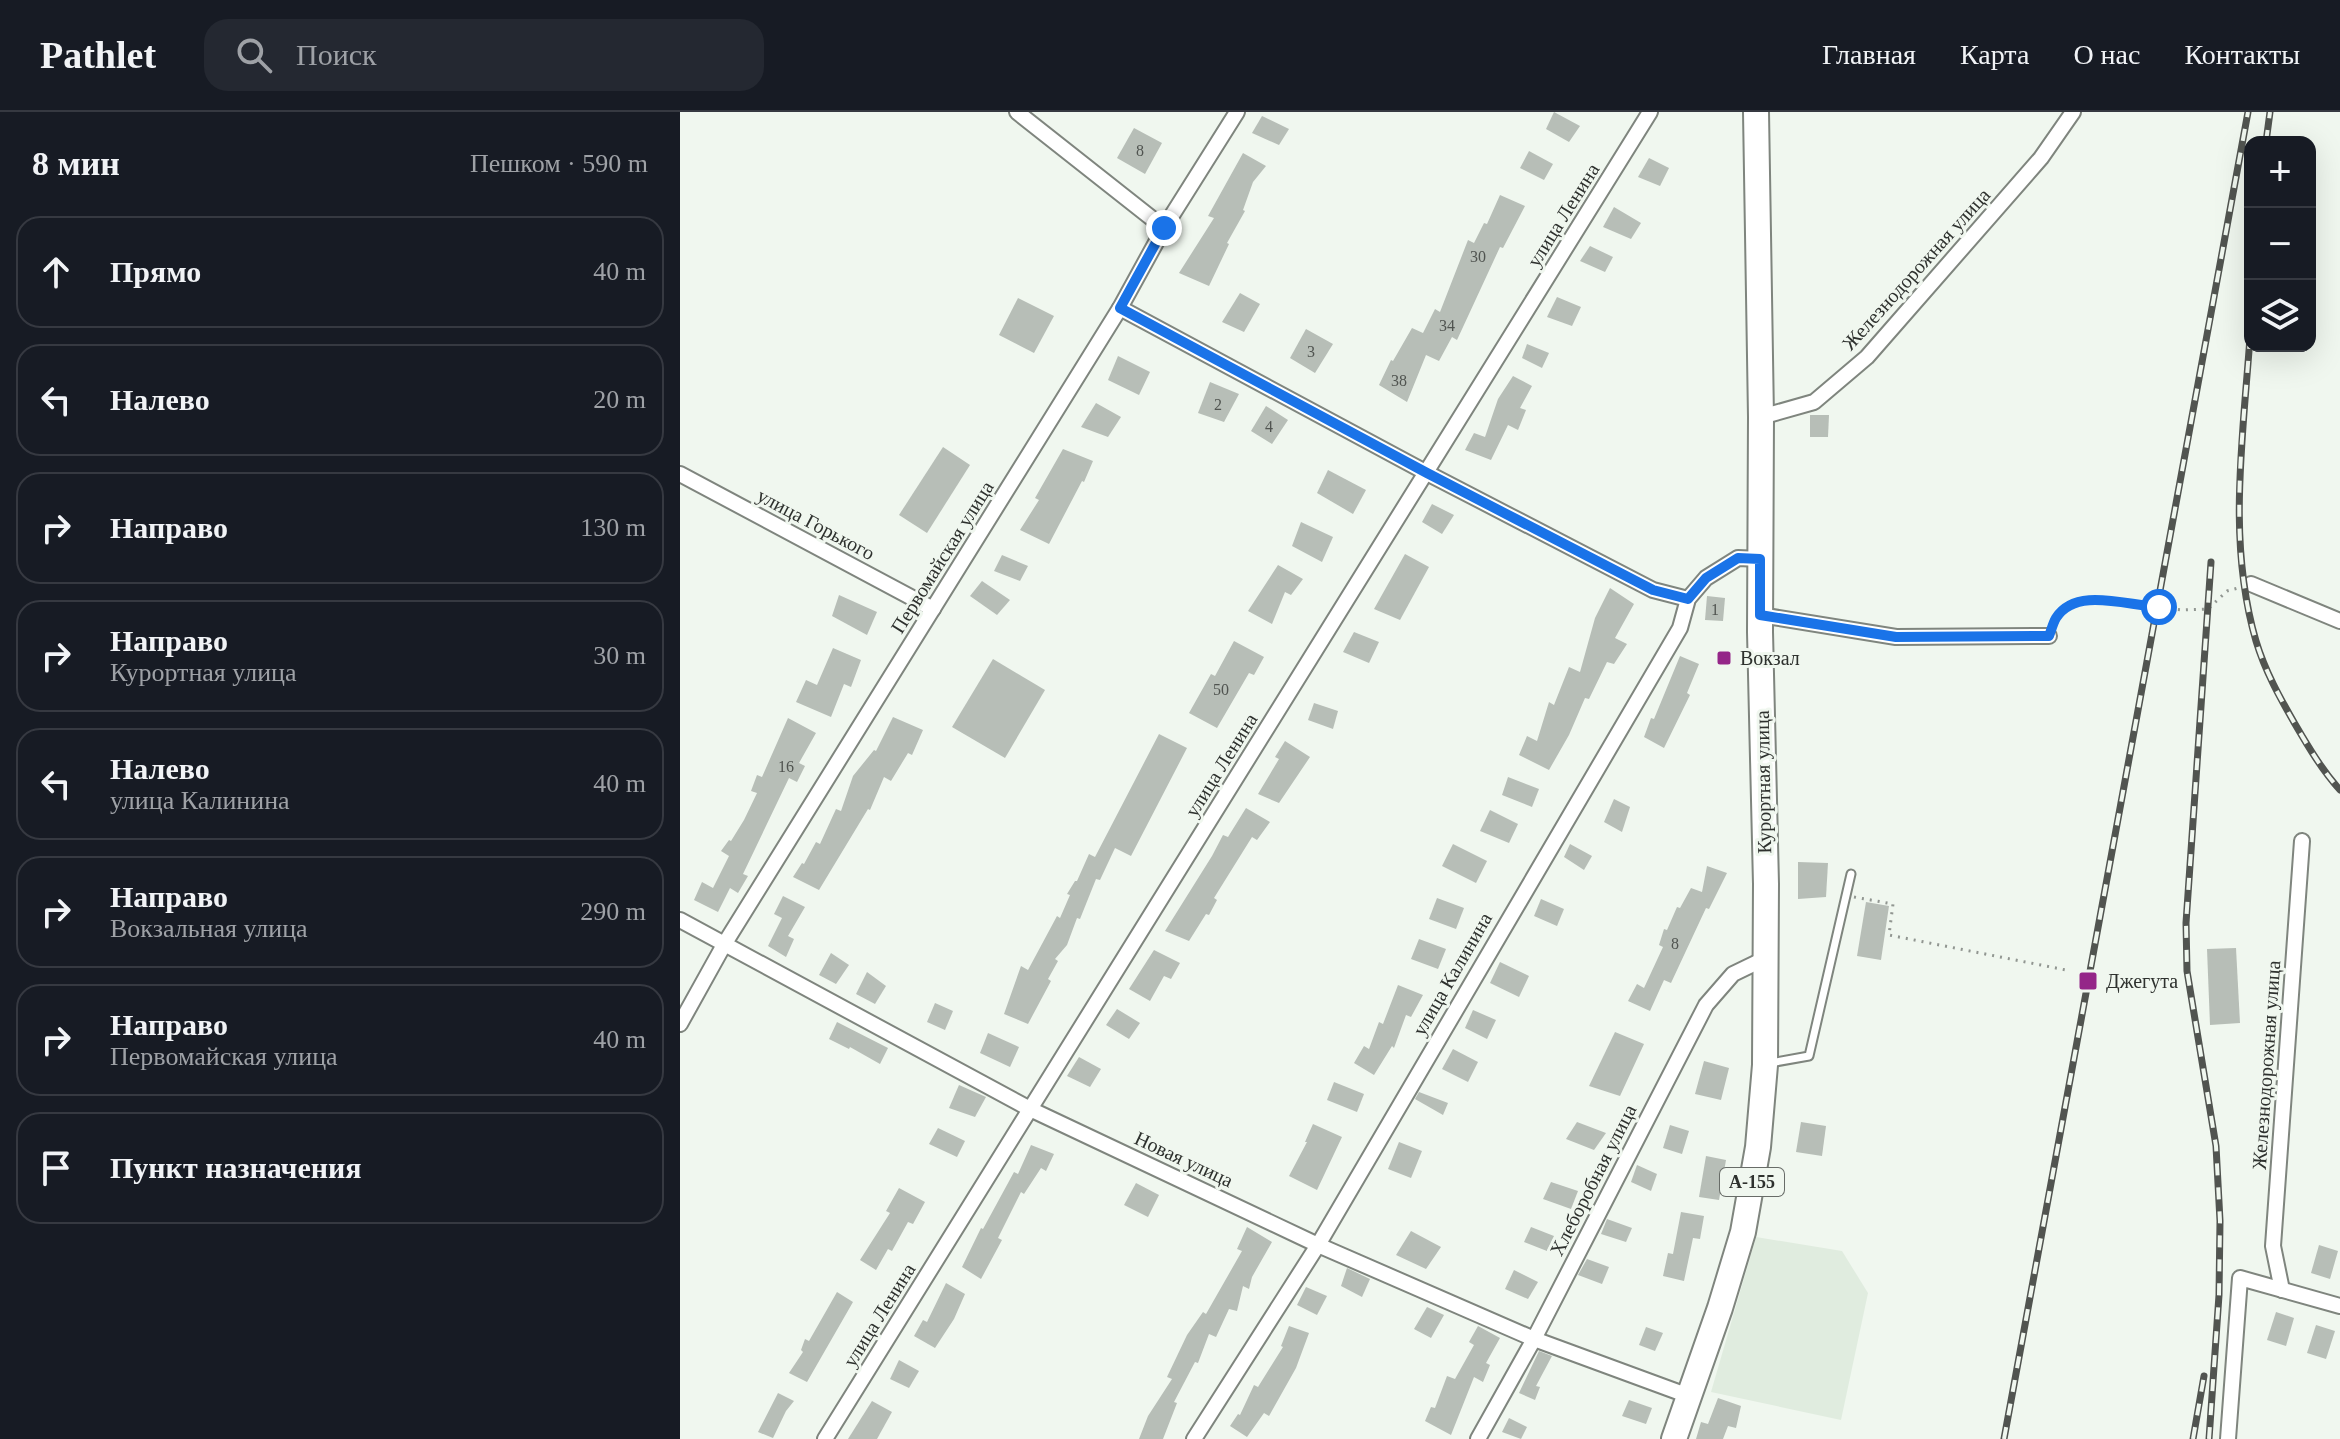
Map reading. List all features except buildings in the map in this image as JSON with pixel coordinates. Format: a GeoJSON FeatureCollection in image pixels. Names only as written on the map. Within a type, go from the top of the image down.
{"type":"FeatureCollection","features":[{"type":"Feature","properties":{"kind":"main road","name":"Курортная улица"},"geometry":{"type":"LineString","coordinates":[[1674,1439],[1743,1232],[1758,1147],[1765,1065],[1766,884],[1760,615],[1761,417],[1756,112]]}},
{"type":"Feature","properties":{"kind":"street"},"geometry":{"type":"LineString","coordinates":[[1017,112],[1164,228]]}},
{"type":"Feature","properties":{"kind":"street","name":"Первомайская улица"},"geometry":{"type":"LineString","coordinates":[[680,1024],[725,943],[1120,308],[1164,228],[1237,112]]}},
{"type":"Feature","properties":{"kind":"street","name":"улица Ленина"},"geometry":{"type":"LineString","coordinates":[[825,1439],[1650,112]]}},
{"type":"Feature","properties":{"kind":"street","name":"Железнодорожная улица"},"geometry":{"type":"LineString","coordinates":[[1761,417],[1814,402],[1867,357],[2041,158],[2073,112]]}},
{"type":"Feature","properties":{"kind":"street"},"geometry":{"type":"LineString","coordinates":[[1120,308],[1653,590],[1688,599]]}},
{"type":"Feature","properties":{"kind":"street","name":"улица Горького"},"geometry":{"type":"LineString","coordinates":[[680,474],[933,609]]}},
{"type":"Feature","properties":{"kind":"street","name":"улица Калинина"},"geometry":{"type":"LineString","coordinates":[[1194,1439],[1318,1245],[1680,628],[1688,599],[1706,578],[1738,558],[1760,559]]}},
{"type":"Feature","properties":{"kind":"street"},"geometry":{"type":"LineString","coordinates":[[2251,584],[2340,621]]}},
{"type":"Feature","properties":{"kind":"street"},"geometry":{"type":"LineString","coordinates":[[1760,615],[1896,637],[2049,636]]}},
{"type":"Feature","properties":{"kind":"street","name":"Железнодорожная улица"},"geometry":{"type":"LineString","coordinates":[[2282,1290],[2273,1246],[2302,841]]}},
{"type":"Feature","properties":{"kind":"street","name":"Новая улица"},"geometry":{"type":"LineString","coordinates":[[680,920],[1030,1109],[1318,1245],[1534,1339],[1689,1396]]}},
{"type":"Feature","properties":{"kind":"street","name":"Хлеборобная улица"},"geometry":{"type":"LineString","coordinates":[[1478,1439],[1534,1339],[1706,1005],[1733,974],[1764,959]]}},
{"type":"Feature","properties":{"kind":"street"},"geometry":{"type":"LineString","coordinates":[[2228,1439],[2240,1278],[2340,1306]]}},
{"type":"Feature","properties":{"kind":"lane"},"geometry":{"type":"LineString","coordinates":[[1765,1065],[1809,1056],[1851,874]]}},
{"type":"Feature","properties":{"kind":"path"},"geometry":{"type":"LineString","coordinates":[[2049,636],[2056,617],[2072,604],[2094,600],[2182,610],[2208,609],[2227,591],[2251,584]]}},
{"type":"Feature","properties":{"kind":"path"},"geometry":{"type":"LineString","coordinates":[[1846,895],[1893,904],[1889,935],[2066,970]]}},
{"type":"Feature","properties":{"kind":"shaded area"},"geometry":{"type":"Polygon","coordinates":[[[1756,1237],[1842,1251],[1868,1293],[1841,1420],[1711,1392],[1756,1237]]]}},
{"type":"Feature","properties":{"kind":"railway"},"geometry":{"type":"LineString","coordinates":[[2004,1439],[2248,112]]}},
{"type":"Feature","properties":{"kind":"railway"},"geometry":{"type":"LineString","coordinates":[[2267,136],[2270,112]]}},
{"type":"Feature","properties":{"kind":"railway"},"geometry":{"type":"LineString","coordinates":[[2249,352],[2240,490],[2242,566],[2247,604],[2256,641],[2273,684],[2311,750],[2340,790]]}},
{"type":"Feature","properties":{"kind":"railway"},"geometry":{"type":"LineString","coordinates":[[2209,1439],[2219,1295],[2220,1221],[2216,1146],[2187,971],[2186,923],[2211,562]]}},
{"type":"Feature","properties":{"kind":"railway"},"geometry":{"type":"LineString","coordinates":[[2193,1439],[2204,1376]]}},
{"type":"Feature","properties":{"kind":"place","name":"Вокзал"},"geometry":{"type":"Point","coordinates":[1724,658]}},
{"type":"Feature","properties":{"kind":"place","name":"Джегута"},"geometry":{"type":"Point","coordinates":[2088,981]}},
{"type":"Feature","properties":{"kind":"route"},"geometry":{"type":"LineString","coordinates":[[1164,228],[1120,308],[1653,590],[1688,599],[1706,578],[1738,558],[1760,559],[1760,615],[1896,637],[2049,636],[2056,617],[2072,604],[2094,600],[2159,607]]}}]}
